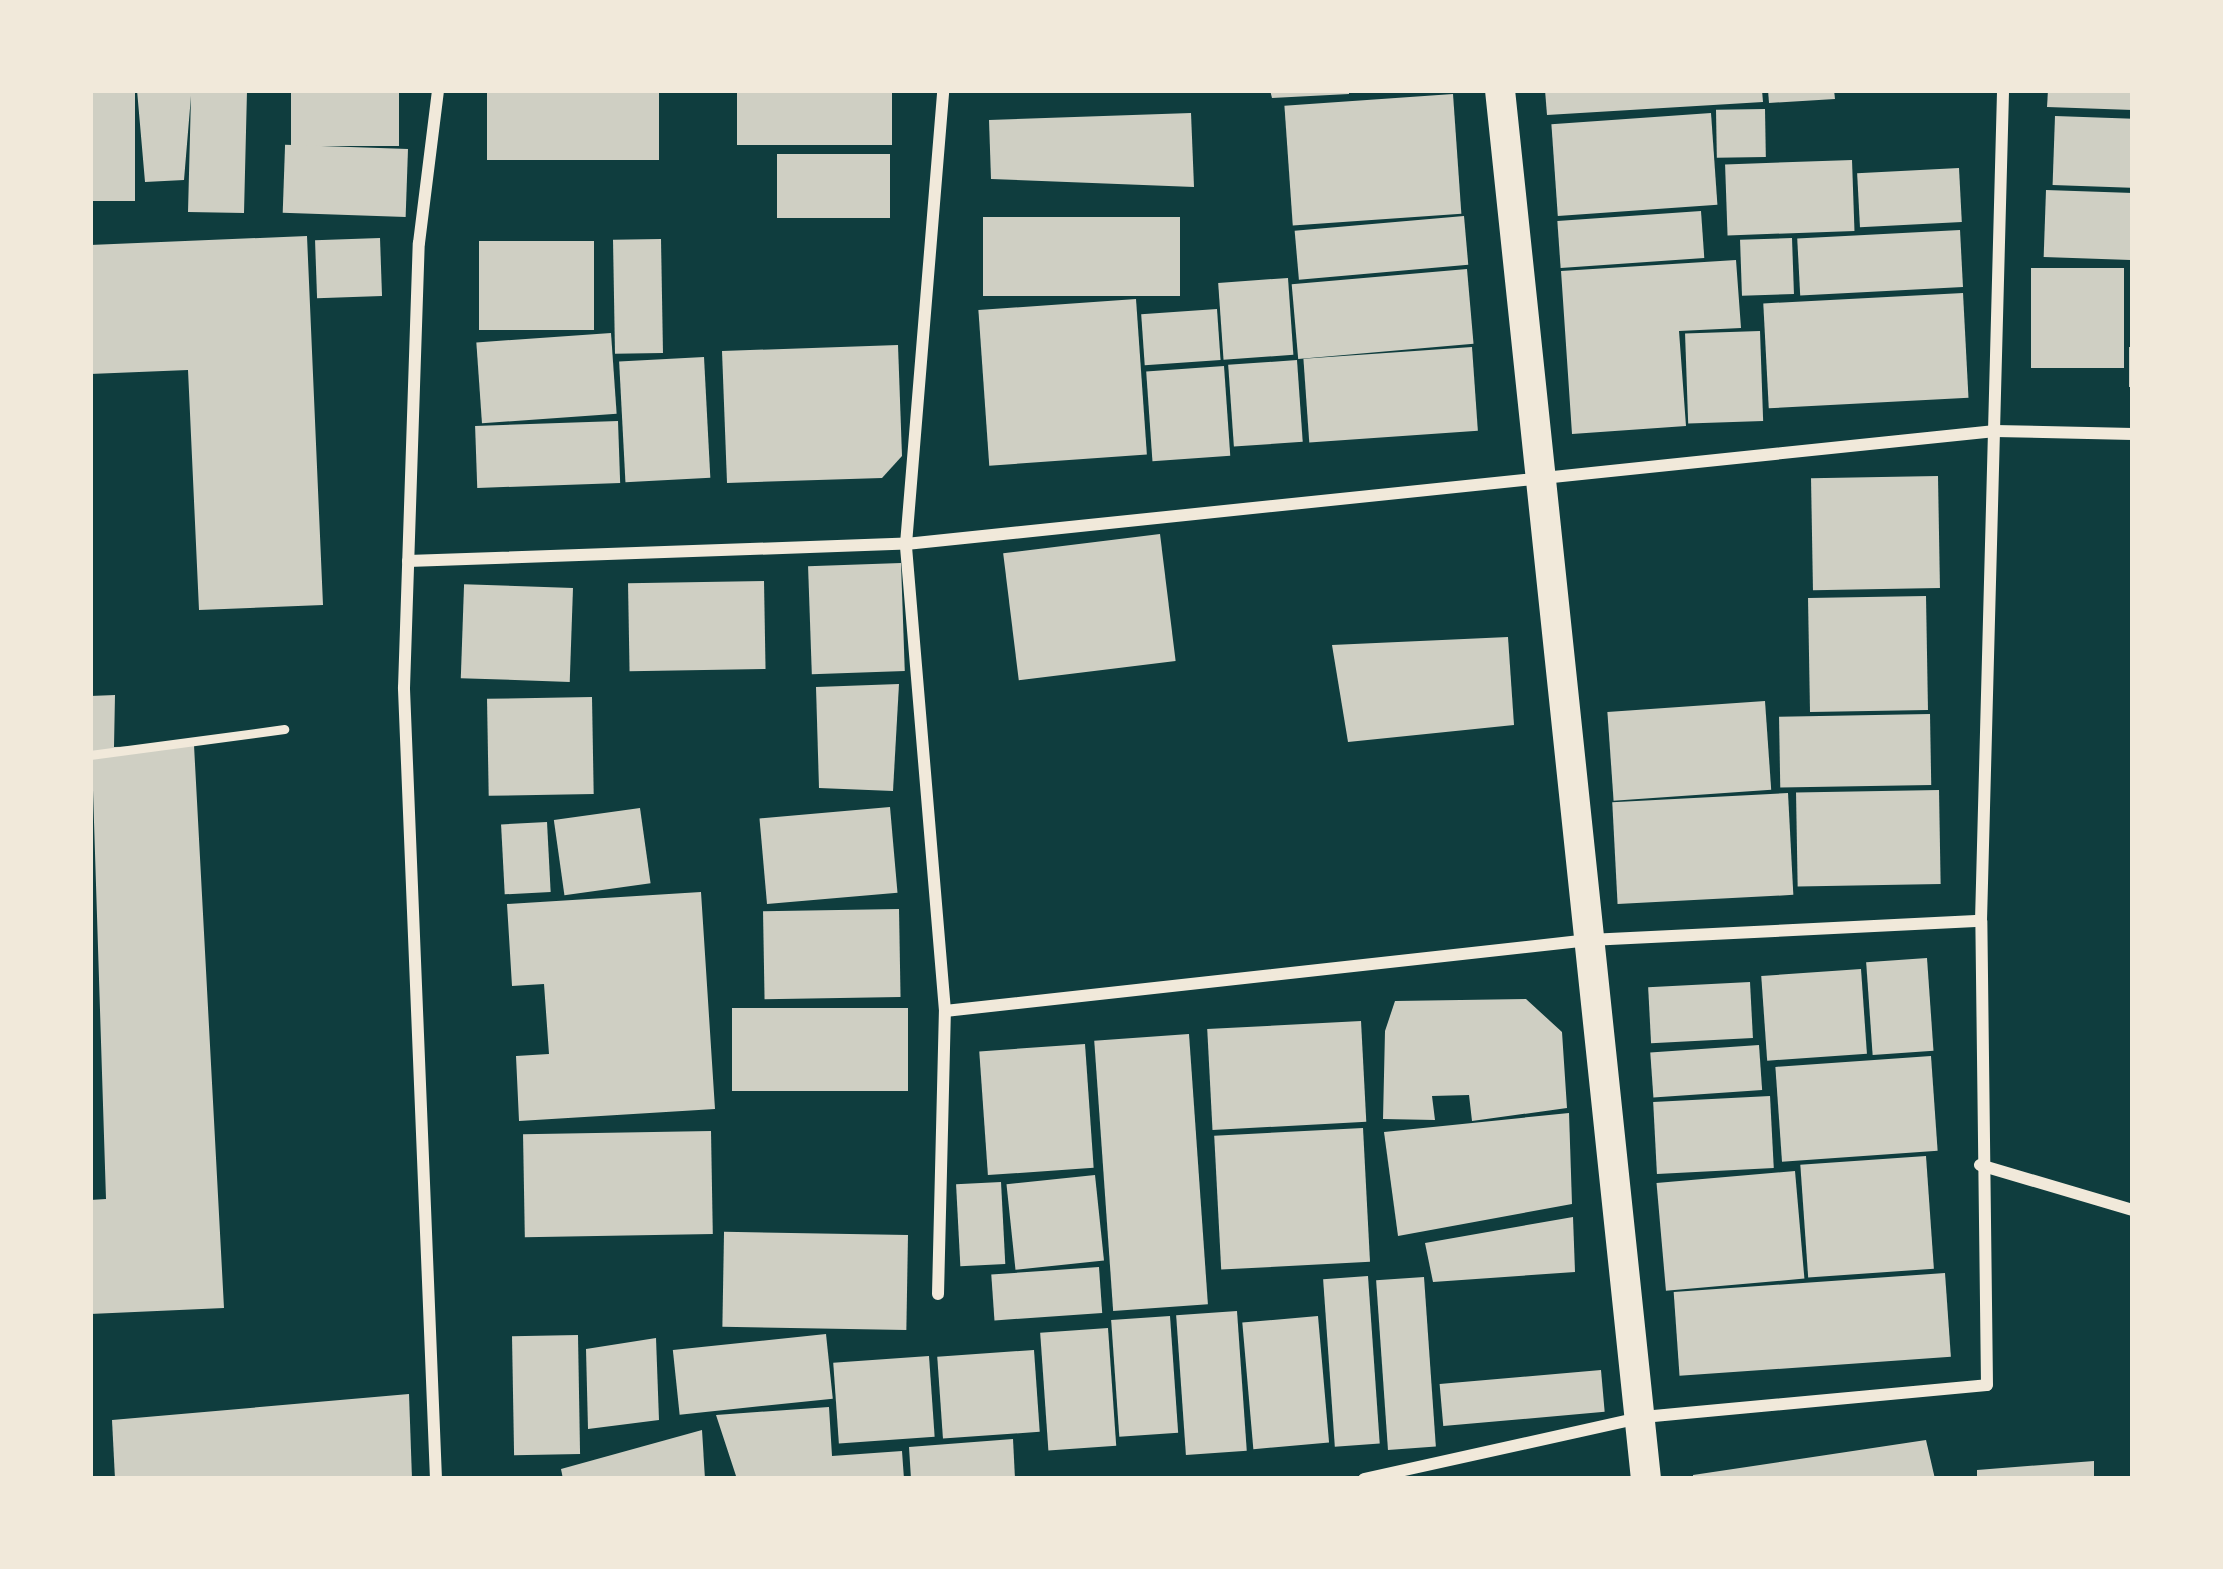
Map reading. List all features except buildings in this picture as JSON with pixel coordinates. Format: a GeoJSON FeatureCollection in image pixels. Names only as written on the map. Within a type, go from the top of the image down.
{"type":"FeatureCollection","features":[{"type":"Feature","properties":{"kind":"main road"},"geometry":{"type":"LineString","coordinates":[[1500,90],[1536,473],[1643,1417],[1646,1479]]}},
{"type":"Feature","properties":{"kind":"street"},"geometry":{"type":"LineString","coordinates":[[436,1479],[404,688],[419,243],[438,90]]}},
{"type":"Feature","properties":{"kind":"street"},"geometry":{"type":"LineString","coordinates":[[938,1294],[945,1011],[906,544],[944,90]]}},
{"type":"Feature","properties":{"kind":"street"},"geometry":{"type":"LineString","coordinates":[[1364,1479],[1643,1417],[1987,1385],[1980,1165],[1982,921],[2003,90]]}},
{"type":"Feature","properties":{"kind":"street"},"geometry":{"type":"LineString","coordinates":[[408,562],[906,544],[1536,473],[1995,431],[2133,434]]}},
{"type":"Feature","properties":{"kind":"street"},"geometry":{"type":"LineString","coordinates":[[945,1011],[1589,940],[1982,921]]}},
{"type":"Feature","properties":{"kind":"street"},"geometry":{"type":"LineString","coordinates":[[1980,1165],[2133,1210]]}},
{"type":"Feature","properties":{"kind":"lane"},"geometry":{"type":"LineString","coordinates":[[90,755],[284,728]]}}]}
